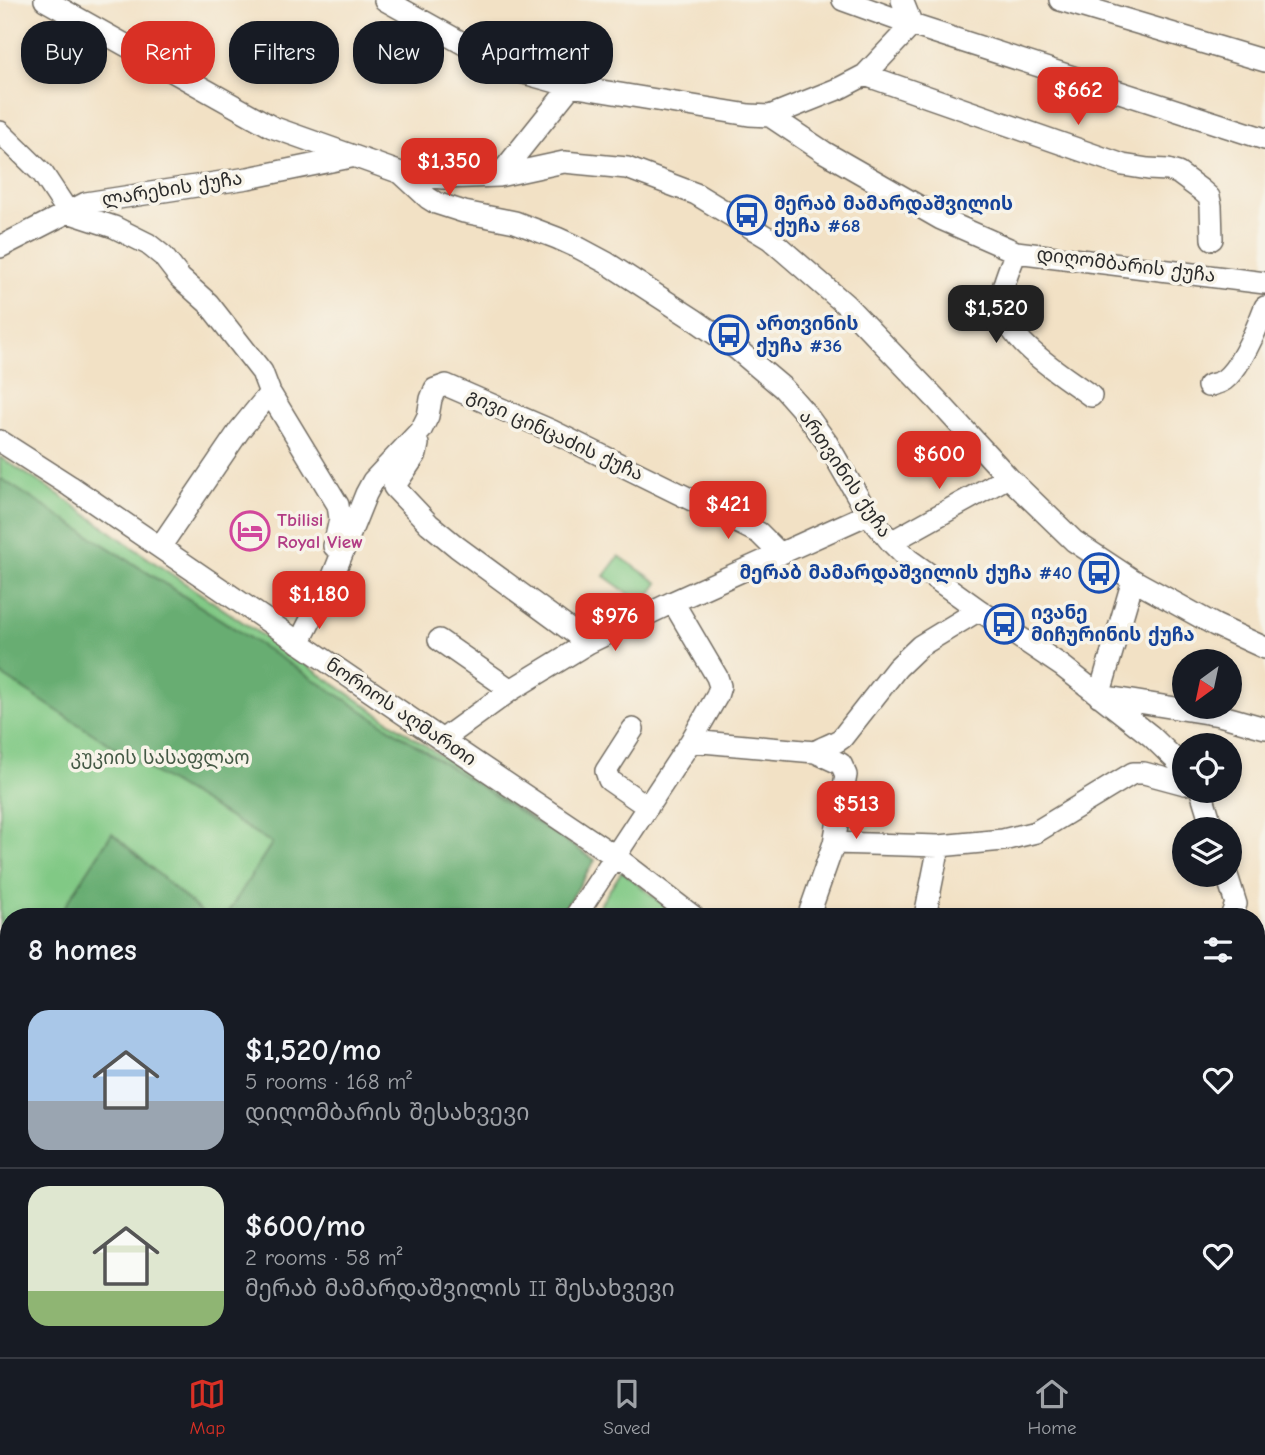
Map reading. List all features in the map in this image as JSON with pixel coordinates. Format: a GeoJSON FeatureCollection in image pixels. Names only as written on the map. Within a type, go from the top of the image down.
{"type":"FeatureCollection","features":[{"type":"Feature","properties":{"kind":"street"},"geometry":{"type":"LineString","coordinates":[[45,0],[272,127],[401,173],[443,178],[499,176],[565,162],[627,168],[696,194],[771,239],[846,305],[1008,477],[1074,541],[1133,580],[1215,625],[1265,648]]}},
{"type":"Feature","properties":{"kind":"street"},"geometry":{"type":"LineString","coordinates":[[385,0],[509,69],[571,86],[748,115],[770,116],[865,75],[912,24]]}},
{"type":"Feature","properties":{"kind":"street"},"geometry":{"type":"LineString","coordinates":[[844,0],[1265,139]]}},
{"type":"Feature","properties":{"kind":"street"},"geometry":{"type":"LineString","coordinates":[[902,0],[912,24]]}},
{"type":"Feature","properties":{"kind":"street"},"geometry":{"type":"LineString","coordinates":[[1060,0],[1265,61]]}},
{"type":"Feature","properties":{"kind":"street"},"geometry":{"type":"LineString","coordinates":[[865,75],[1123,164],[1178,173],[1209,197],[1212,239]]}},
{"type":"Feature","properties":{"kind":"street"},"geometry":{"type":"LineString","coordinates":[[499,176],[571,86]]}},
{"type":"Feature","properties":{"kind":"street","name":"დიღომბარის ქუჩა"},"geometry":{"type":"LineString","coordinates":[[770,116],[824,152],[941,219],[1016,252],[1265,283]]}},
{"type":"Feature","properties":{"kind":"street"},"geometry":{"type":"LineString","coordinates":[[0,132],[43,174],[68,212],[114,227],[148,244],[163,256],[180,278],[208,303],[227,326],[261,372],[270,393],[338,505],[340,519],[333,548],[332,576]]}},
{"type":"Feature","properties":{"kind":"street","name":"ლარეხის ქუჩა"},"geometry":{"type":"LineString","coordinates":[[0,247],[86,203],[248,178],[352,157]]}},
{"type":"Feature","properties":{"kind":"street","name":"ართვინის ქუჩა"},"geometry":{"type":"LineString","coordinates":[[401,173],[436,203],[464,212],[515,222],[579,248],[607,263],[727,342],[775,382],[806,414],[827,443],[868,514],[908,559],[1062,666],[1151,736],[1172,756]]}},
{"type":"Feature","properties":{"kind":"street"},"geometry":{"type":"LineString","coordinates":[[1016,252],[1002,293],[1001,309],[1009,327],[1024,346],[1091,396]]}},
{"type":"Feature","properties":{"kind":"street"},"geometry":{"type":"LineString","coordinates":[[1208,386],[1223,381],[1233,370],[1252,340],[1265,307]]}},
{"type":"Feature","properties":{"kind":"street","name":"გივი ცინცაძის ქუჩა"},"geometry":{"type":"LineString","coordinates":[[299,643],[332,576],[373,481],[421,430],[428,416],[435,389],[446,384],[552,431],[759,533],[780,554]]}},
{"type":"Feature","properties":{"kind":"street"},"geometry":{"type":"LineString","coordinates":[[160,547],[239,431],[270,393]]}},
{"type":"Feature","properties":{"kind":"street"},"geometry":{"type":"LineString","coordinates":[[421,430],[416,454],[394,487],[429,524],[457,547],[587,643]]}},
{"type":"Feature","properties":{"kind":"street","name":"ნორიოს აღმართი"},"geometry":{"type":"LineString","coordinates":[[0,441],[616,857],[682,908]]}},
{"type":"Feature","properties":{"kind":"street"},"geometry":{"type":"LineString","coordinates":[[891,542],[1008,477]]}},
{"type":"Feature","properties":{"kind":"street"},"geometry":{"type":"LineString","coordinates":[[442,740],[511,690],[587,643],[673,601],[868,514]]}},
{"type":"Feature","properties":{"kind":"street"},"geometry":{"type":"LineString","coordinates":[[1133,580],[1099,696],[1219,715],[1265,728]]}},
{"type":"Feature","properties":{"kind":"street"},"geometry":{"type":"LineString","coordinates":[[581,908],[691,741],[720,687],[717,677],[673,601]]}},
{"type":"Feature","properties":{"kind":"street"},"geometry":{"type":"LineString","coordinates":[[815,752],[842,738],[897,668],[920,646],[979,610]]}},
{"type":"Feature","properties":{"kind":"street"},"geometry":{"type":"LineString","coordinates":[[439,640],[511,690]]}},
{"type":"Feature","properties":{"kind":"street"},"geometry":{"type":"LineString","coordinates":[[633,729],[606,771],[606,776],[648,807]]}},
{"type":"Feature","properties":{"kind":"street"},"geometry":{"type":"LineString","coordinates":[[691,741],[815,752],[841,764],[846,775],[834,843],[811,908]]}},
{"type":"Feature","properties":{"kind":"street"},"geometry":{"type":"LineString","coordinates":[[834,843],[939,846],[1003,840],[1036,832],[1133,773],[1172,781]]}},
{"type":"Feature","properties":{"kind":"street"},"geometry":{"type":"LineString","coordinates":[[927,908],[939,846]]}},
{"type":"Feature","properties":{"kind":"street"},"geometry":{"type":"LineString","coordinates":[[1231,887],[1236,904],[1234,908]]}},
{"type":"Feature","properties":{"kind":"green space","name":"კუკიის სასაფლაო"},"geometry":{"type":"Polygon","coordinates":[[[0,457],[595,860],[566,908],[0,908],[0,457]]]}},
{"type":"Feature","properties":{"kind":"green space","name":"კუკიის სასაფლაო"},"geometry":{"type":"Polygon","coordinates":[[[0,478],[595,860],[566,908],[231,908],[272,843],[137,762],[0,674],[0,478]]]}},
{"type":"Feature","properties":{"kind":"green space"},"geometry":{"type":"Polygon","coordinates":[[[619,556],[658,583],[643,604],[604,576],[619,556]]]}},
{"type":"Feature","properties":{"kind":"green space"},"geometry":{"type":"Polygon","coordinates":[[[112,833],[197,908],[64,908],[112,833]]]}},
{"type":"Feature","properties":{"kind":"green space"},"geometry":{"type":"Polygon","coordinates":[[[622,871],[668,908],[598,908],[622,871]]]}},
{"type":"Feature","properties":{"kind":"place","name":"მერაბ მამარდაშვილის ქუჩა #68"},"geometry":{"type":"Point","coordinates":[747,215]}},
{"type":"Feature","properties":{"kind":"place","name":"ართვინის ქუჩა #36"},"geometry":{"type":"Point","coordinates":[729,335]}},
{"type":"Feature","properties":{"kind":"place","name":"Tbilisi Royal View"},"geometry":{"type":"Point","coordinates":[250,531]}},
{"type":"Feature","properties":{"kind":"place","name":"მერაბ მამარდაშვილის ქუჩა #40"},"geometry":{"type":"Point","coordinates":[1099,573]}},
{"type":"Feature","properties":{"kind":"place","name":"ივანე მიჩურინის ქუჩა"},"geometry":{"type":"Point","coordinates":[1004,624]}}]}
